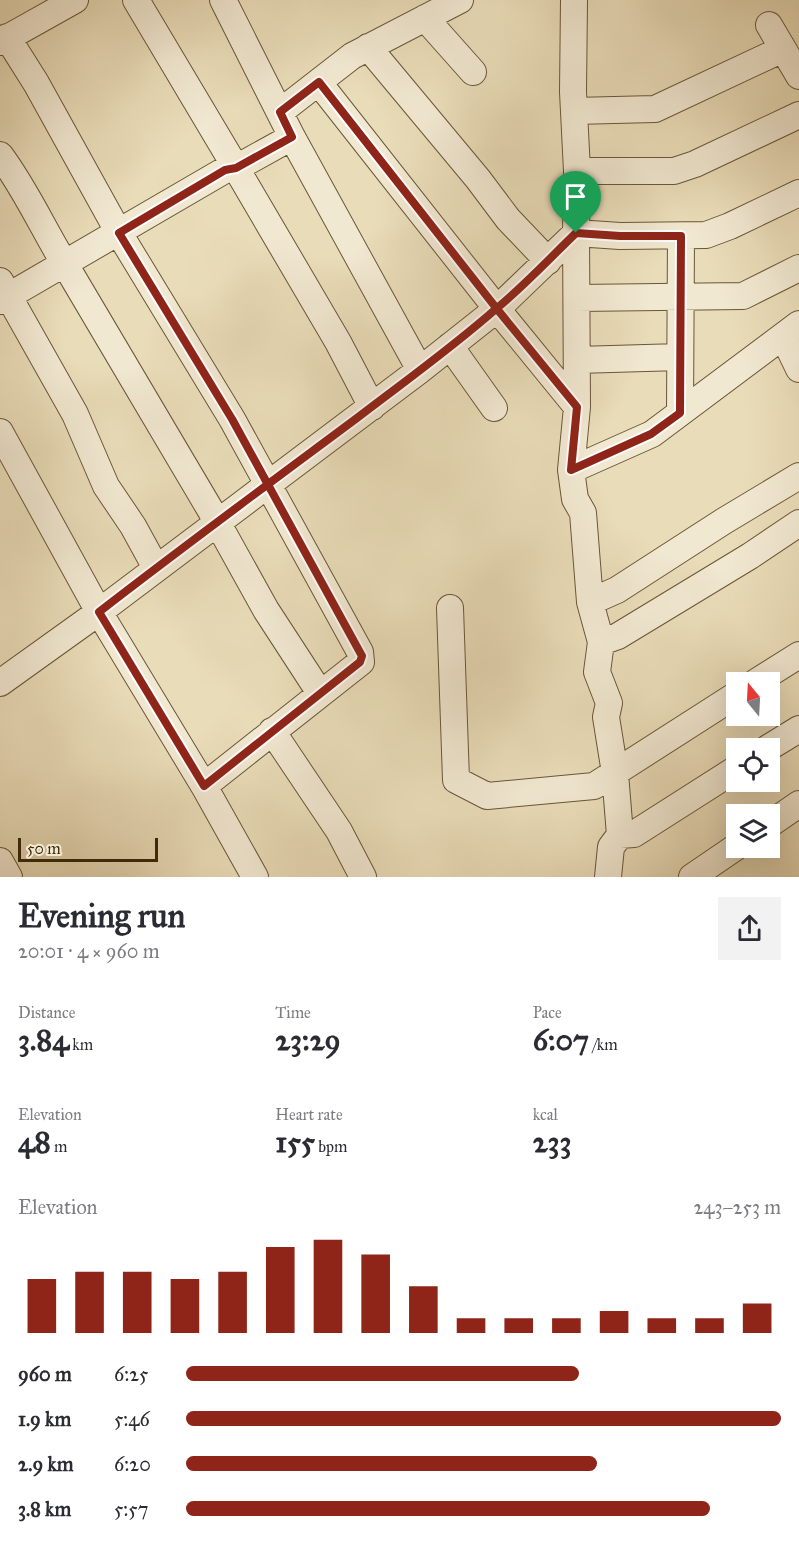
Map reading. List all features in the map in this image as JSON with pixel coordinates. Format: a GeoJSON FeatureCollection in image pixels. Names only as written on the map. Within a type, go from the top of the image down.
{"type":"FeatureCollection","features":[{"type":"Feature","properties":{"kind":"street"},"geometry":{"type":"LineString","coordinates":[[75,0],[38,9],[4,40],[36,83],[119,233],[232,419],[362,656],[360,662],[204,786]]}},
{"type":"Feature","properties":{"kind":"street"},"geometry":{"type":"LineString","coordinates":[[136,0],[338,342],[372,406]]}},
{"type":"Feature","properties":{"kind":"street"},"geometry":{"type":"LineString","coordinates":[[223,0],[292,137],[420,370]]}},
{"type":"Feature","properties":{"kind":"street"},"geometry":{"type":"LineString","coordinates":[[280,112],[352,56],[460,0]]}},
{"type":"Feature","properties":{"kind":"street"},"geometry":{"type":"LineString","coordinates":[[574,0],[577,407],[571,470],[575,500],[583,513],[590,602],[601,642],[597,672],[609,703],[606,717],[615,773],[620,835],[611,847],[608,877]]}},
{"type":"Feature","properties":{"kind":"street"},"geometry":{"type":"LineString","coordinates":[[425,18],[473,72]]}},
{"type":"Feature","properties":{"kind":"street"},"geometry":{"type":"LineString","coordinates":[[769,25],[799,76]]}},
{"type":"Feature","properties":{"kind":"street"},"geometry":{"type":"LineString","coordinates":[[368,47],[478,179],[508,219],[548,261]]}},
{"type":"Feature","properties":{"kind":"street"},"geometry":{"type":"LineString","coordinates":[[574,111],[654,109],[783,49]]}},
{"type":"Feature","properties":{"kind":"street"},"geometry":{"type":"LineString","coordinates":[[319,82],[577,407]]}},
{"type":"Feature","properties":{"kind":"street"},"geometry":{"type":"LineString","coordinates":[[577,171],[674,171],[695,164],[799,115]]}},
{"type":"Feature","properties":{"kind":"street"},"geometry":{"type":"LineString","coordinates":[[156,568],[133,526],[106,486],[75,414],[3,292],[64,263],[225,170],[236,168],[292,137]]}},
{"type":"Feature","properties":{"kind":"street"},"geometry":{"type":"LineString","coordinates":[[0,154],[31,202],[57,255],[64,263],[218,523],[266,610],[320,693]]}},
{"type":"Feature","properties":{"kind":"street"},"geometry":{"type":"LineString","coordinates":[[2,677],[99,612],[420,370],[497,309],[576,233],[620,236],[706,235],[740,222],[799,192]]}},
{"type":"Feature","properties":{"kind":"street"},"geometry":{"type":"LineString","coordinates":[[680,413],[681,236]]}},
{"type":"Feature","properties":{"kind":"street"},"geometry":{"type":"LineString","coordinates":[[577,298],[743,296],[799,268]]}},
{"type":"Feature","properties":{"kind":"street"},"geometry":{"type":"LineString","coordinates":[[571,470],[651,434],[791,330],[799,369]]}},
{"type":"Feature","properties":{"kind":"street"},"geometry":{"type":"LineString","coordinates":[[450,346],[494,408]]}},
{"type":"Feature","properties":{"kind":"street"},"geometry":{"type":"LineString","coordinates":[[577,360],[680,357]]}},
{"type":"Feature","properties":{"kind":"street"},"geometry":{"type":"LineString","coordinates":[[0,432],[99,612],[204,786],[255,877]]}},
{"type":"Feature","properties":{"kind":"street"},"geometry":{"type":"LineString","coordinates":[[590,602],[617,590],[799,476]]}},
{"type":"Feature","properties":{"kind":"street"},"geometry":{"type":"LineString","coordinates":[[601,642],[618,636],[750,556],[799,523]]}},
{"type":"Feature","properties":{"kind":"street"},"geometry":{"type":"LineString","coordinates":[[450,608],[456,780],[486,796],[594,786],[726,701]]}},
{"type":"Feature","properties":{"kind":"street"},"geometry":{"type":"LineString","coordinates":[[772,672],[799,655]]}},
{"type":"Feature","properties":{"kind":"street"},"geometry":{"type":"LineString","coordinates":[[780,741],[799,729]]}},
{"type":"Feature","properties":{"kind":"street"},"geometry":{"type":"LineString","coordinates":[[272,731],[339,831],[363,877]]}},
{"type":"Feature","properties":{"kind":"street"},"geometry":{"type":"LineString","coordinates":[[620,835],[634,834],[726,775]]}},
{"type":"Feature","properties":{"kind":"street"},"geometry":{"type":"LineString","coordinates":[[780,817],[799,804]]}},
{"type":"Feature","properties":{"kind":"street"},"geometry":{"type":"LineString","coordinates":[[692,877],[726,854]]}},
{"type":"Feature","properties":{"kind":"street"},"geometry":{"type":"LineString","coordinates":[[0,861],[9,877]]}},
{"type":"Feature","properties":{"kind":"route"},"geometry":{"type":"LineString","coordinates":[[576,233],[497,309],[420,370],[268,485],[218,523],[156,568],[99,612],[204,786],[360,662],[362,656],[346,626],[268,485],[232,419],[119,233],[225,170],[236,168],[292,137],[280,112],[319,82],[497,309],[577,407],[571,470],[651,434],[680,413],[681,236],[576,233]]}}]}
